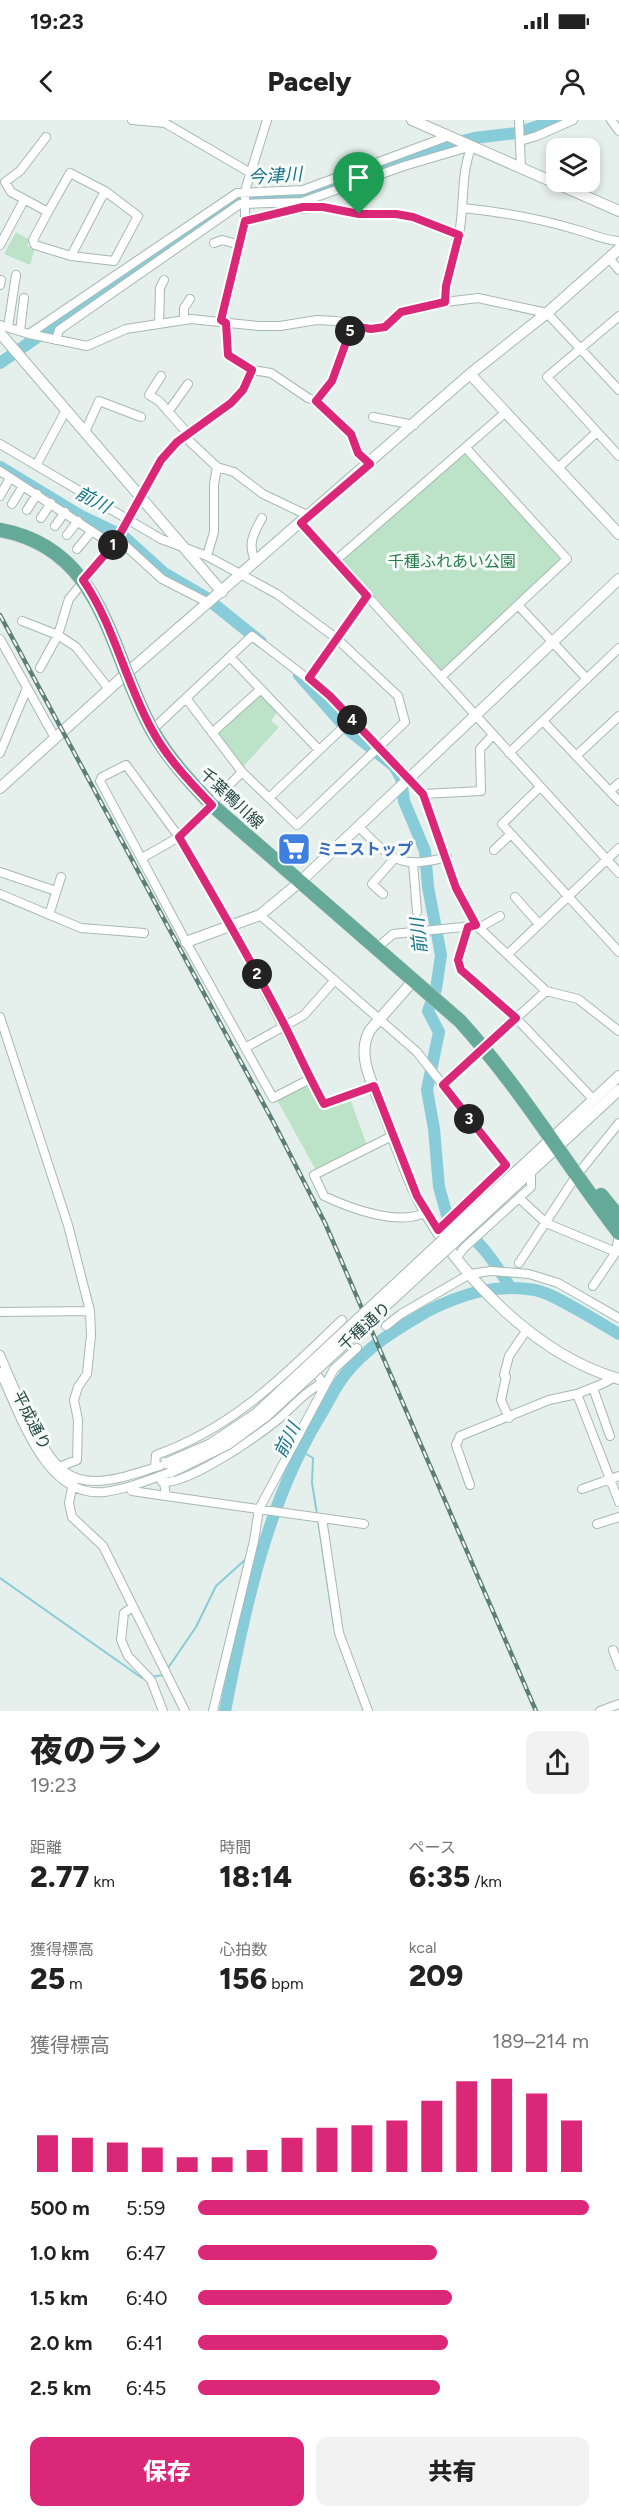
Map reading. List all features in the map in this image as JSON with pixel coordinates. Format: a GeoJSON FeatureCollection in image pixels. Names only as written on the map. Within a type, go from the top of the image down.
{"type":"FeatureCollection","features":[{"type":"Feature","properties":{"kind":"main road","name":"千葉鴨川線"},"geometry":{"type":"LineString","coordinates":[[0,530],[24,536],[69,563],[83,580],[100,609],[152,730],[182,773],[212,805],[460,1021],[484,1047],[555,1142],[568,1154],[619,1234]]}},
{"type":"Feature","properties":{"kind":"main road","name":"千葉鴨川線"},"geometry":{"type":"LineString","coordinates":[[579,1173],[619,1217]]}},
{"type":"Feature","properties":{"kind":"street"},"geometry":{"type":"LineString","coordinates":[[132,120],[165,123],[249,172]]}},
{"type":"Feature","properties":{"kind":"street"},"geometry":{"type":"LineString","coordinates":[[267,120],[249,172],[245,191],[245,221],[224,322],[228,355],[252,370],[271,373],[316,401],[351,434],[358,453],[370,464]]}},
{"type":"Feature","properties":{"kind":"street"},"geometry":{"type":"LineString","coordinates":[[412,120],[619,211]]}},
{"type":"Feature","properties":{"kind":"street"},"geometry":{"type":"LineString","coordinates":[[519,120],[521,168]]}},
{"type":"Feature","properties":{"kind":"street"},"geometry":{"type":"LineString","coordinates":[[520,141],[573,120]]}},
{"type":"Feature","properties":{"kind":"street"},"geometry":{"type":"LineString","coordinates":[[610,120],[619,131]]}},
{"type":"Feature","properties":{"kind":"street"},"geometry":{"type":"LineString","coordinates":[[25,332],[237,193],[303,190],[449,136]]}},
{"type":"Feature","properties":{"kind":"street"},"geometry":{"type":"LineString","coordinates":[[46,137],[20,171],[5,182],[11,192],[48,212]]}},
{"type":"Feature","properties":{"kind":"street"},"geometry":{"type":"LineString","coordinates":[[56,340],[59,330],[240,204],[302,202],[404,166],[472,146]]}},
{"type":"Feature","properties":{"kind":"street"},"geometry":{"type":"LineString","coordinates":[[445,302],[446,286],[459,235],[463,208],[465,162],[472,146]]}},
{"type":"Feature","properties":{"kind":"street"},"geometry":{"type":"LineString","coordinates":[[70,173],[105,191],[138,216],[114,261],[70,256],[35,245],[33,240],[48,212],[70,173]]}},
{"type":"Feature","properties":{"kind":"street"},"geometry":{"type":"LineString","coordinates":[[70,256],[105,191]]}},
{"type":"Feature","properties":{"kind":"street"},"geometry":{"type":"LineString","coordinates":[[0,245],[24,200]]}},
{"type":"Feature","properties":{"kind":"street"},"geometry":{"type":"LineString","coordinates":[[245,221],[284,210],[323,207],[359,214],[396,214],[413,217],[459,235]]}},
{"type":"Feature","properties":{"kind":"street"},"geometry":{"type":"LineString","coordinates":[[463,208],[511,213],[576,229],[599,238],[619,241]]}},
{"type":"Feature","properties":{"kind":"street"},"geometry":{"type":"LineString","coordinates":[[214,243],[222,240],[240,245]]}},
{"type":"Feature","properties":{"kind":"street"},"geometry":{"type":"LineString","coordinates":[[0,788],[127,673],[370,464],[470,374],[547,313],[619,249]]}},
{"type":"Feature","properties":{"kind":"street"},"geometry":{"type":"LineString","coordinates":[[609,258],[619,270]]}},
{"type":"Feature","properties":{"kind":"street"},"geometry":{"type":"LineString","coordinates":[[16,275],[3,328],[12,347],[222,592]]}},
{"type":"Feature","properties":{"kind":"street"},"geometry":{"type":"LineString","coordinates":[[159,323],[160,288],[164,280]]}},
{"type":"Feature","properties":{"kind":"street"},"geometry":{"type":"LineString","coordinates":[[24,298],[25,332]]}},
{"type":"Feature","properties":{"kind":"street"},"geometry":{"type":"LineString","coordinates":[[3,328],[87,346],[126,329],[184,320],[280,326],[317,320],[337,321],[371,329],[385,327],[401,312],[445,302],[478,298],[547,313],[581,349],[616,380],[619,390]]}},
{"type":"Feature","properties":{"kind":"street"},"geometry":{"type":"LineString","coordinates":[[184,320],[184,308],[190,299]]}},
{"type":"Feature","properties":{"kind":"street"},"geometry":{"type":"LineString","coordinates":[[619,316],[547,377],[619,456]]}},
{"type":"Feature","properties":{"kind":"street"},"geometry":{"type":"LineString","coordinates":[[316,401],[332,381],[352,326]]}},
{"type":"Feature","properties":{"kind":"street"},"geometry":{"type":"LineString","coordinates":[[126,329],[127,340]]}},
{"type":"Feature","properties":{"kind":"street"},"geometry":{"type":"LineString","coordinates":[[40,668],[58,635],[69,599],[115,542],[161,460],[186,436],[231,403],[243,390],[252,370]]}},
{"type":"Feature","properties":{"kind":"street"},"geometry":{"type":"LineString","coordinates":[[470,374],[619,534]]}},
{"type":"Feature","properties":{"kind":"street"},"geometry":{"type":"LineString","coordinates":[[161,376],[149,395],[159,401],[186,436],[217,467],[234,472],[263,494],[305,519],[335,561],[619,873]]}},
{"type":"Feature","properties":{"kind":"street"},"geometry":{"type":"LineString","coordinates":[[168,412],[188,384]]}},
{"type":"Feature","properties":{"kind":"street"},"geometry":{"type":"LineString","coordinates":[[86,432],[99,401],[141,417]]}},
{"type":"Feature","properties":{"kind":"street"},"geometry":{"type":"LineString","coordinates":[[37,464],[66,410]]}},
{"type":"Feature","properties":{"kind":"street"},"geometry":{"type":"LineString","coordinates":[[335,561],[506,412]]}},
{"type":"Feature","properties":{"kind":"street"},"geometry":{"type":"LineString","coordinates":[[373,417],[414,424]]}},
{"type":"Feature","properties":{"kind":"street"},"geometry":{"type":"LineString","coordinates":[[558,468],[597,432]]}},
{"type":"Feature","properties":{"kind":"street"},"geometry":{"type":"LineString","coordinates":[[0,444],[162,539],[207,555],[277,594],[336,638],[398,696],[405,722],[297,825],[242,772],[186,698]]}},
{"type":"Feature","properties":{"kind":"street"},"geometry":{"type":"LineString","coordinates":[[441,677],[567,559],[466,448]]}},
{"type":"Feature","properties":{"kind":"street"},"geometry":{"type":"LineString","coordinates":[[207,555],[214,532],[214,483],[217,467]]}},
{"type":"Feature","properties":{"kind":"street"},"geometry":{"type":"LineString","coordinates":[[0,471],[92,531],[115,542],[162,579],[209,603]]}},
{"type":"Feature","properties":{"kind":"street"},"geometry":{"type":"LineString","coordinates":[[0,496],[10,478]]}},
{"type":"Feature","properties":{"kind":"street"},"geometry":{"type":"LineString","coordinates":[[12,504],[23,486]]}},
{"type":"Feature","properties":{"kind":"street"},"geometry":{"type":"LineString","coordinates":[[27,510],[37,495]]}},
{"type":"Feature","properties":{"kind":"street"},"geometry":{"type":"LineString","coordinates":[[41,518],[51,503]]}},
{"type":"Feature","properties":{"kind":"street"},"geometry":{"type":"LineString","coordinates":[[55,526],[65,512]]}},
{"type":"Feature","properties":{"kind":"street"},"geometry":{"type":"LineString","coordinates":[[256,562],[250,551],[252,537],[262,518]]}},
{"type":"Feature","properties":{"kind":"street"},"geometry":{"type":"LineString","coordinates":[[68,535],[78,521]]}},
{"type":"Feature","properties":{"kind":"street"},"geometry":{"type":"LineString","coordinates":[[77,549],[92,531]]}},
{"type":"Feature","properties":{"kind":"street"},"geometry":{"type":"LineString","coordinates":[[186,942],[260,915],[301,881],[619,579]]}},
{"type":"Feature","properties":{"kind":"street"},"geometry":{"type":"LineString","coordinates":[[309,678],[367,596]]}},
{"type":"Feature","properties":{"kind":"street"},"geometry":{"type":"LineString","coordinates":[[518,605],[587,679]]}},
{"type":"Feature","properties":{"kind":"street"},"geometry":{"type":"LineString","coordinates":[[22,621],[58,635],[76,647],[109,689]]}},
{"type":"Feature","properties":{"kind":"street"},"geometry":{"type":"LineString","coordinates":[[152,730],[252,636],[330,696],[423,794],[456,888],[475,926],[546,991],[578,999],[619,1031]]}},
{"type":"Feature","properties":{"kind":"street"},"geometry":{"type":"LineString","coordinates":[[0,639],[55,738]]}},
{"type":"Feature","properties":{"kind":"street"},"geometry":{"type":"LineString","coordinates":[[509,753],[619,648]]}},
{"type":"Feature","properties":{"kind":"street"},"geometry":{"type":"LineString","coordinates":[[230,657],[319,750]]}},
{"type":"Feature","properties":{"kind":"street"},"geometry":{"type":"LineString","coordinates":[[0,753],[27,688]]}},
{"type":"Feature","properties":{"kind":"street"},"geometry":{"type":"LineString","coordinates":[[212,733],[261,689]]}},
{"type":"Feature","properties":{"kind":"street"},"geometry":{"type":"LineString","coordinates":[[576,756],[619,716]]}},
{"type":"Feature","properties":{"kind":"street"},"geometry":{"type":"LineString","coordinates":[[270,798],[352,719]]}},
{"type":"Feature","properties":{"kind":"street"},"geometry":{"type":"LineString","coordinates":[[543,721],[619,801]]}},
{"type":"Feature","properties":{"kind":"street"},"geometry":{"type":"LineString","coordinates":[[423,794],[481,790],[480,749],[493,735]]}},
{"type":"Feature","properties":{"kind":"street"},"geometry":{"type":"LineString","coordinates":[[310,1079],[273,1098],[100,781],[102,777],[126,765],[179,837],[231,926],[324,1104],[374,1086]]}},
{"type":"Feature","properties":{"kind":"street"},"geometry":{"type":"LineString","coordinates":[[142,858],[179,837],[242,772]]}},
{"type":"Feature","properties":{"kind":"street"},"geometry":{"type":"LineString","coordinates":[[610,791],[619,783]]}},
{"type":"Feature","properties":{"kind":"street"},"geometry":{"type":"LineString","coordinates":[[540,787],[502,824],[619,952]]}},
{"type":"Feature","properties":{"kind":"street"},"geometry":{"type":"LineString","coordinates":[[358,826],[394,859],[413,863],[447,857]]}},
{"type":"Feature","properties":{"kind":"street"},"geometry":{"type":"LineString","coordinates":[[494,850],[511,834]]}},
{"type":"Feature","properties":{"kind":"street"},"geometry":{"type":"LineString","coordinates":[[508,954],[619,848]]}},
{"type":"Feature","properties":{"kind":"street"},"geometry":{"type":"LineString","coordinates":[[384,894],[372,884],[394,859]]}},
{"type":"Feature","properties":{"kind":"street"},"geometry":{"type":"LineString","coordinates":[[413,863],[417,912]]}},
{"type":"Feature","properties":{"kind":"street"},"geometry":{"type":"LineString","coordinates":[[0,872],[57,891]]}},
{"type":"Feature","properties":{"kind":"street"},"geometry":{"type":"LineString","coordinates":[[49,915],[61,877]]}},
{"type":"Feature","properties":{"kind":"street"},"geometry":{"type":"LineString","coordinates":[[0,894],[81,928],[144,933]]}},
{"type":"Feature","properties":{"kind":"street"},"geometry":{"type":"LineString","coordinates":[[515,897],[540,924]]}},
{"type":"Feature","properties":{"kind":"street"},"geometry":{"type":"LineString","coordinates":[[260,915],[417,1052],[506,1165],[438,1230]]}},
{"type":"Feature","properties":{"kind":"street"},"geometry":{"type":"LineString","coordinates":[[378,948],[393,934],[475,926],[500,916]]}},
{"type":"Feature","properties":{"kind":"street"},"geometry":{"type":"LineString","coordinates":[[475,926],[458,960],[461,970],[516,1018],[593,1100]]}},
{"type":"Feature","properties":{"kind":"street"},"geometry":{"type":"LineString","coordinates":[[245,1048],[304,1015],[334,981]]}},
{"type":"Feature","properties":{"kind":"street"},"geometry":{"type":"LineString","coordinates":[[413,981],[370,1030],[364,1044],[365,1059],[392,1136],[426,1212],[470,1274],[526,1331],[573,1359],[616,1378]]}},
{"type":"Feature","properties":{"kind":"street"},"geometry":{"type":"LineString","coordinates":[[443,1085],[546,991]]}},
{"type":"Feature","properties":{"kind":"street"},"geometry":{"type":"LineString","coordinates":[[0,1017],[68,1225],[90,1311],[91,1335],[87,1374],[78,1387],[74,1400],[78,1420],[77,1460],[59,1467]]}},
{"type":"Feature","properties":{"kind":"street","name":"千種通り"},"geometry":{"type":"LineString","coordinates":[[510,1185],[531,1172],[593,1100],[619,1076]]}},
{"type":"Feature","properties":{"kind":"street","name":"千種通り"},"geometry":{"type":"LineString","coordinates":[[71,1487],[103,1492],[162,1479],[169,1468],[256,1414],[555,1142],[619,1090]]}},
{"type":"Feature","properties":{"kind":"street"},"geometry":{"type":"LineString","coordinates":[[519,1263],[579,1173],[619,1123]]}},
{"type":"Feature","properties":{"kind":"street"},"geometry":{"type":"LineString","coordinates":[[392,1136],[314,1175],[324,1196],[359,1210],[402,1218],[417,1217],[426,1212]]}},
{"type":"Feature","properties":{"kind":"street"},"geometry":{"type":"LineString","coordinates":[[458,1257],[465,1247],[531,1187],[531,1172]]}},
{"type":"Feature","properties":{"kind":"street"},"geometry":{"type":"LineString","coordinates":[[519,1198],[546,1223],[616,1252]]}},
{"type":"Feature","properties":{"kind":"street"},"geometry":{"type":"LineString","coordinates":[[593,1286],[616,1252],[619,1234]]}},
{"type":"Feature","properties":{"kind":"street"},"geometry":{"type":"LineString","coordinates":[[386,1326],[401,1314],[470,1274],[491,1271],[529,1274],[558,1283],[619,1318]]}},
{"type":"Feature","properties":{"kind":"street"},"geometry":{"type":"LineString","coordinates":[[0,1312],[90,1311]]}},
{"type":"Feature","properties":{"kind":"street"},"geometry":{"type":"LineString","coordinates":[[155,1467],[156,1455],[197,1439],[238,1414],[340,1322],[354,1350],[334,1369],[259,1509],[254,1541],[213,1711]]}},
{"type":"Feature","properties":{"kind":"street"},"geometry":{"type":"LineString","coordinates":[[510,1418],[501,1401],[506,1377],[504,1374],[509,1356],[526,1331]]}},
{"type":"Feature","properties":{"kind":"street","name":"平成通り"},"geometry":{"type":"LineString","coordinates":[[0,1355],[43,1445],[59,1467],[74,1478]]}},
{"type":"Feature","properties":{"kind":"street"},"geometry":{"type":"LineString","coordinates":[[166,1496],[162,1479],[179,1479],[233,1452],[276,1421],[319,1385],[321,1380],[302,1357]]}},
{"type":"Feature","properties":{"kind":"street","name":"平成通り"},"geometry":{"type":"LineString","coordinates":[[0,1372],[45,1462],[60,1479],[71,1487]]}},
{"type":"Feature","properties":{"kind":"street"},"geometry":{"type":"LineString","coordinates":[[470,1485],[459,1459],[457,1440],[472,1431],[510,1418],[549,1400],[577,1394],[616,1378]]}},
{"type":"Feature","properties":{"kind":"street"},"geometry":{"type":"LineString","coordinates":[[594,1388],[610,1436]]}},
{"type":"Feature","properties":{"kind":"street"},"geometry":{"type":"LineString","coordinates":[[308,1393],[316,1403]]}},
{"type":"Feature","properties":{"kind":"street"},"geometry":{"type":"LineString","coordinates":[[577,1394],[615,1477],[619,1502]]}},
{"type":"Feature","properties":{"kind":"street","name":"千種通り"},"geometry":{"type":"LineString","coordinates":[[74,1478],[98,1481],[155,1467],[169,1468]]}},
{"type":"Feature","properties":{"kind":"street"},"geometry":{"type":"LineString","coordinates":[[582,1489],[615,1477]]}},
{"type":"Feature","properties":{"kind":"street"},"geometry":{"type":"LineString","coordinates":[[74,1478],[69,1503],[72,1517],[103,1546],[185,1711]]}},
{"type":"Feature","properties":{"kind":"street"},"geometry":{"type":"LineString","coordinates":[[132,1491],[364,1524]]}},
{"type":"Feature","properties":{"kind":"street"},"geometry":{"type":"LineString","coordinates":[[597,1524],[619,1517]]}},
{"type":"Feature","properties":{"kind":"street"},"geometry":{"type":"LineString","coordinates":[[319,1518],[339,1633],[368,1711]]}},
{"type":"Feature","properties":{"kind":"street"},"geometry":{"type":"LineString","coordinates":[[133,1607],[124,1612],[121,1640],[128,1656],[151,1680],[163,1711]]}},
{"type":"Feature","properties":{"kind":"street"},"geometry":{"type":"LineString","coordinates":[[613,1650],[619,1666]]}},
{"type":"Feature","properties":{"kind":"street"},"geometry":{"type":"LineString","coordinates":[[606,1710],[619,1704]]}},
{"type":"Feature","properties":{"kind":"green space"},"geometry":{"type":"Polygon","coordinates":[[[16,232],[30,240],[27,246],[35,248],[30,265],[4,254],[16,232]]]}},
{"type":"Feature","properties":{"kind":"green space","name":"千種ふれあい公園"},"geometry":{"type":"Polygon","coordinates":[[[464,453],[560,556],[560,559],[444,670],[441,670],[342,558],[464,453]]]}},
{"type":"Feature","properties":{"kind":"green space"},"geometry":{"type":"Polygon","coordinates":[[[259,694],[278,711],[271,721],[279,727],[243,767],[218,732],[259,694]]]}},
{"type":"Feature","properties":{"kind":"green space"},"geometry":{"type":"Polygon","coordinates":[[[308,1084],[324,1109],[350,1099],[367,1145],[316,1170],[277,1100],[308,1084]]]}},
{"type":"Feature","properties":{"kind":"waterway","name":"今津川"},"geometry":{"type":"LineString","coordinates":[[0,363],[241,196],[301,196],[448,145],[474,138],[517,133],[557,120]]}},
{"type":"Feature","properties":{"kind":"waterway","name":"前川"},"geometry":{"type":"LineString","coordinates":[[0,467],[81,516],[123,536],[164,573],[205,597],[261,642]]}},
{"type":"Feature","properties":{"kind":"waterway","name":"前川"},"geometry":{"type":"LineString","coordinates":[[299,675],[346,728],[394,766],[401,778],[404,801],[425,851],[428,887],[441,955],[436,989],[428,1011],[439,1032],[427,1090],[434,1129],[439,1187],[448,1219],[468,1233],[484,1249],[510,1287]]}},
{"type":"Feature","properties":{"kind":"waterway","name":"前川"},"geometry":{"type":"LineString","coordinates":[[225,1711],[250,1594],[272,1519],[303,1446],[336,1388],[352,1366],[393,1332],[426,1312],[465,1295],[492,1289],[520,1288],[543,1292],[565,1302],[619,1334]]}},
{"type":"Feature","properties":{"kind":"waterway"},"geometry":{"type":"LineString","coordinates":[[301,1451],[313,1458],[312,1483],[317,1514]]}},
{"type":"Feature","properties":{"kind":"waterway"},"geometry":{"type":"LineString","coordinates":[[318,1520],[334,1627]]}},
{"type":"Feature","properties":{"kind":"waterway"},"geometry":{"type":"LineString","coordinates":[[254,1551],[263,1543]]}},
{"type":"Feature","properties":{"kind":"waterway"},"geometry":{"type":"LineString","coordinates":[[168,1668],[196,1627],[216,1586],[246,1559]]}},
{"type":"Feature","properties":{"kind":"waterway"},"geometry":{"type":"LineString","coordinates":[[0,1578],[142,1678],[146,1678]]}},
{"type":"Feature","properties":{"kind":"waterway"},"geometry":{"type":"LineString","coordinates":[[339,1644],[359,1697]]}},
{"type":"Feature","properties":{"kind":"waterway"},"geometry":{"type":"LineString","coordinates":[[151,1677],[163,1675]]}},
{"type":"Feature","properties":{"kind":"railway"},"geometry":{"type":"LineString","coordinates":[[0,615],[276,1127],[325,1223],[536,1711]]}},
{"type":"Feature","properties":{"kind":"place","name":"ミニストップ"},"geometry":{"type":"Point","coordinates":[294,849]}},
{"type":"Feature","properties":{"kind":"route"},"geometry":{"type":"LineString","coordinates":[[303,207],[323,207],[359,214],[396,214],[413,217],[459,235],[446,286],[445,302],[423,309],[401,312],[385,327],[371,329],[352,326],[332,381],[316,401],[351,434],[358,453],[370,464],[301,523],[367,596],[309,678],[330,696],[423,794],[456,888],[476,925],[468,927],[458,960],[461,970],[516,1018],[443,1085],[506,1165],[438,1230],[417,1196],[374,1086],[324,1104],[310,1079],[285,1026],[231,926],[179,837],[212,805],[182,773],[152,730],[108,626],[83,580],[115,543],[161,460],[177,442],[231,403],[243,390],[252,370],[228,355],[226,323],[221,320],[245,221],[303,207]]}}]}
